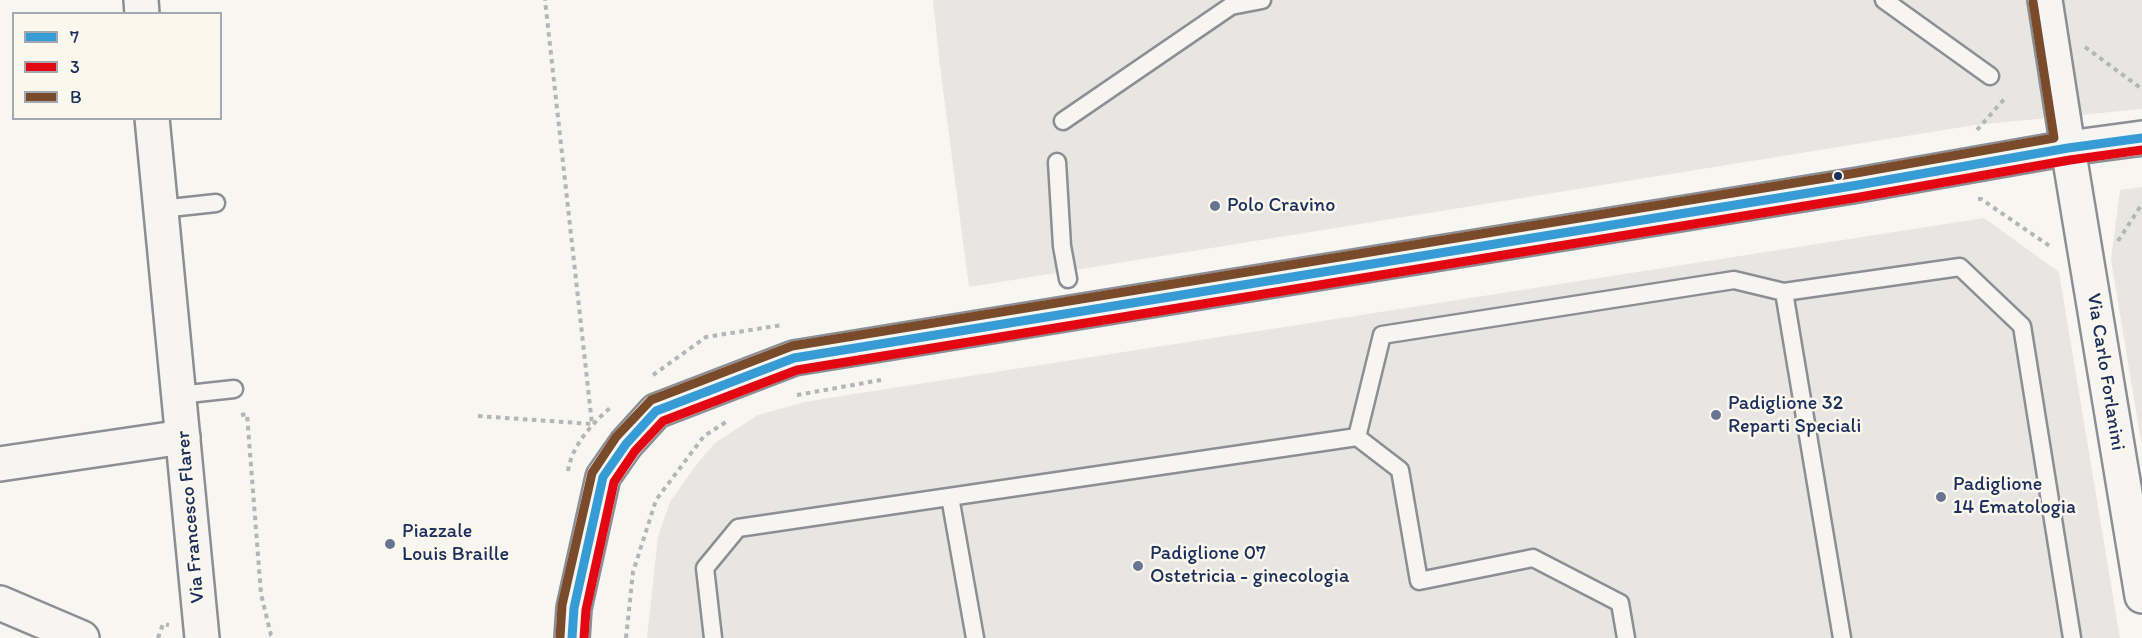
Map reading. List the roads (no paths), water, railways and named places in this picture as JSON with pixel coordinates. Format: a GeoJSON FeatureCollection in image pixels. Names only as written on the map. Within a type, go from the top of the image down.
{"type":"FeatureCollection","features":[{"type":"Feature","properties":{"kind":"main road","name":"Via Carlo Forlanini"},"geometry":{"type":"LineString","coordinates":[[2045,0],[2142,596]]}},
{"type":"Feature","properties":{"kind":"main road","name":"Via Francesco Flarer"},"geometry":{"type":"LineString","coordinates":[[152,120],[202,638]]}},
{"type":"Feature","properties":{"kind":"main road"},"geometry":{"type":"LineString","coordinates":[[572,638],[574,608],[603,477],[626,444],[656,411],[794,358],[1858,185],[2068,148],[2142,138]]}},
{"type":"Feature","properties":{"kind":"main road"},"geometry":{"type":"LineString","coordinates":[[0,464],[183,437]]}},
{"type":"Feature","properties":{"kind":"main road"},"geometry":{"type":"LineString","coordinates":[[0,603],[76,637]]}},
{"type":"Feature","properties":{"kind":"lane"},"geometry":{"type":"LineString","coordinates":[[1063,121],[1228,3],[1262,0]]}},
{"type":"Feature","properties":{"kind":"lane"},"geometry":{"type":"LineString","coordinates":[[1884,0],[1990,76]]}},
{"type":"Feature","properties":{"kind":"lane"},"geometry":{"type":"LineString","coordinates":[[1057,162],[1062,246],[1068,279]]}},
{"type":"Feature","properties":{"kind":"lane"},"geometry":{"type":"LineString","coordinates":[[161,209],[216,203]]}},
{"type":"Feature","properties":{"kind":"lane"},"geometry":{"type":"LineString","coordinates":[[1357,437],[1382,335],[1734,280],[1784,292],[1960,267],[2022,326],[2072,638]]}},
{"type":"Feature","properties":{"kind":"lane"},"geometry":{"type":"LineString","coordinates":[[1784,292],[1842,638]]}},
{"type":"Feature","properties":{"kind":"lane"},"geometry":{"type":"LineString","coordinates":[[179,395],[234,389]]}},
{"type":"Feature","properties":{"kind":"lane"},"geometry":{"type":"LineString","coordinates":[[713,638],[705,568],[738,528],[1357,437],[1400,470],[1419,581],[1533,558],[1620,603],[1626,638]]}},
{"type":"Feature","properties":{"kind":"lane"},"geometry":{"type":"LineString","coordinates":[[950,497],[975,638]]}},
{"type":"Feature","properties":{"kind":"place","name":"Polo Cravino"},"geometry":{"type":"Point","coordinates":[1215,206]}},
{"type":"Feature","properties":{"kind":"place","name":"Padiglione 32 Reparti Speciali"},"geometry":{"type":"Point","coordinates":[1716,415]}},
{"type":"Feature","properties":{"kind":"place","name":"Padiglione 14 Ematologia"},"geometry":{"type":"Point","coordinates":[1941,497]}},
{"type":"Feature","properties":{"kind":"place","name":"Piazzale Louis Braille"},"geometry":{"type":"Point","coordinates":[390,544]}},
{"type":"Feature","properties":{"kind":"place","name":"Padiglione 07 Ostetricia - ginecologia"},"geometry":{"type":"Point","coordinates":[1138,566]}}]}
